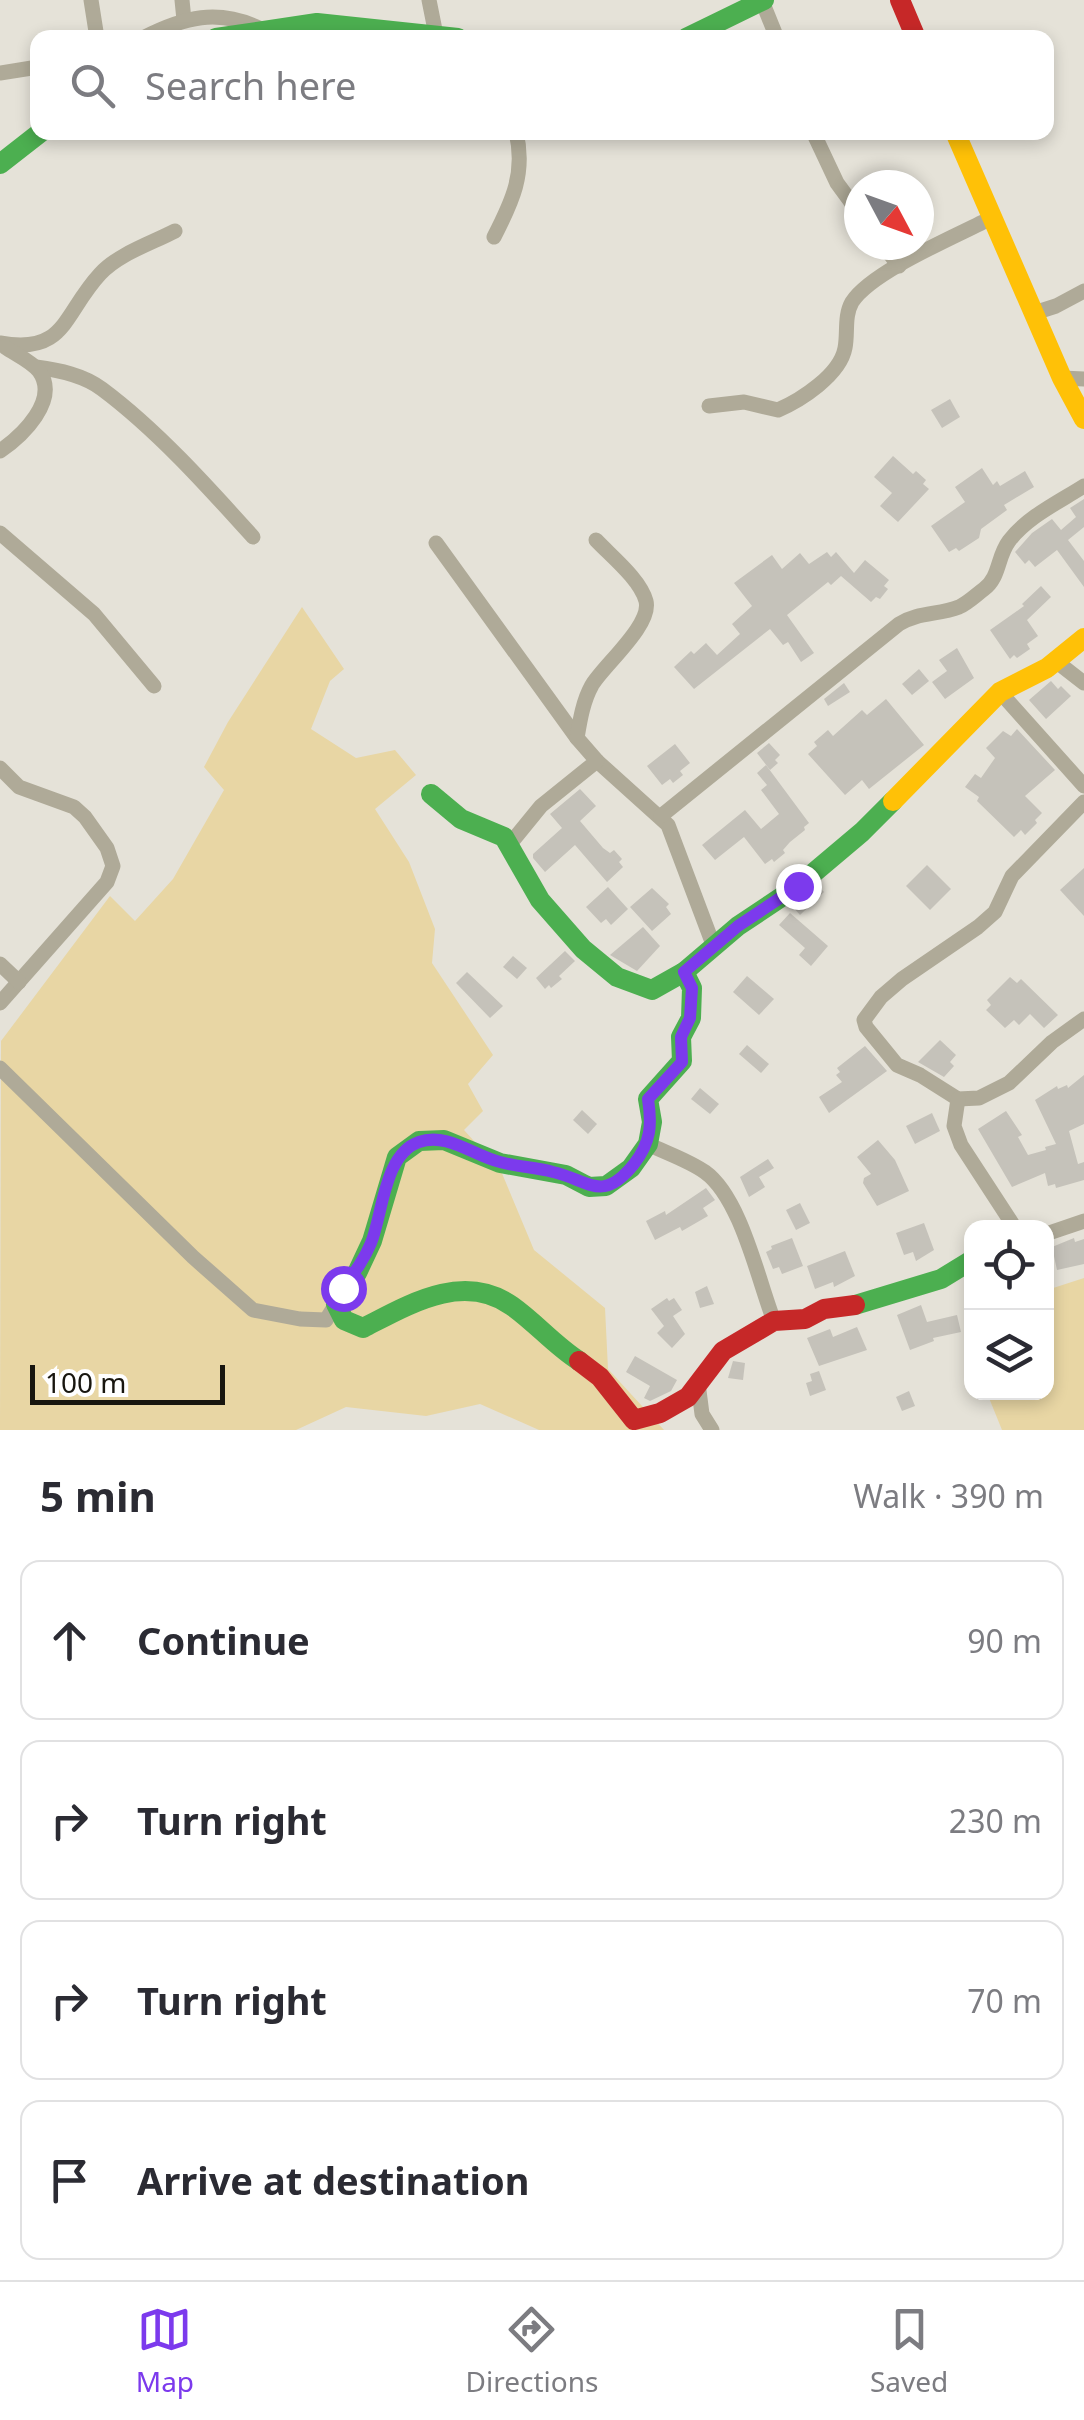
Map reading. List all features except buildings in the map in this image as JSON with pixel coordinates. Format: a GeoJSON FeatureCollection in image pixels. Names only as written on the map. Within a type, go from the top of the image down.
{"type":"FeatureCollection","features":[{"type":"Feature","properties":{"kind":"street"},"geometry":{"type":"LineString","coordinates":[[91,0],[96,30]]}},
{"type":"Feature","properties":{"kind":"street"},"geometry":{"type":"LineString","coordinates":[[182,0],[184,20]]}},
{"type":"Feature","properties":{"kind":"street"},"geometry":{"type":"LineString","coordinates":[[429,0],[435,30]]}},
{"type":"Feature","properties":{"kind":"street"},"geometry":{"type":"LineString","coordinates":[[702,30],[763,0],[774,30]]}},
{"type":"Feature","properties":{"kind":"street"},"geometry":{"type":"LineString","coordinates":[[900,0],[913,30]]}},
{"type":"Feature","properties":{"kind":"street"},"geometry":{"type":"LineString","coordinates":[[157,30],[184,20],[236,17],[261,29]]}},
{"type":"Feature","properties":{"kind":"street"},"geometry":{"type":"LineString","coordinates":[[256,30],[317,23],[386,30]]}},
{"type":"Feature","properties":{"kind":"street"},"geometry":{"type":"LineString","coordinates":[[0,73],[30,68]]}},
{"type":"Feature","properties":{"kind":"street"},"geometry":{"type":"LineString","coordinates":[[0,164],[31,140]]}},
{"type":"Feature","properties":{"kind":"street"},"geometry":{"type":"LineString","coordinates":[[494,237],[519,179],[517,140]]}},
{"type":"Feature","properties":{"kind":"street"},"geometry":{"type":"LineString","coordinates":[[817,140],[844,192]]}},
{"type":"Feature","properties":{"kind":"street"},"geometry":{"type":"LineString","coordinates":[[958,140],[1084,420]]}},
{"type":"Feature","properties":{"kind":"street"},"geometry":{"type":"LineString","coordinates":[[710,406],[744,402],[778,410],[803,397],[845,352],[850,305],[877,280],[992,218]]}},
{"type":"Feature","properties":{"kind":"street"},"geometry":{"type":"LineString","coordinates":[[0,344],[38,346],[52,337],[101,272],[176,231]]}},
{"type":"Feature","properties":{"kind":"street"},"geometry":{"type":"LineString","coordinates":[[895,260],[900,266]]}},
{"type":"Feature","properties":{"kind":"street"},"geometry":{"type":"LineString","coordinates":[[1034,313],[1084,290]]}},
{"type":"Feature","properties":{"kind":"street"},"geometry":{"type":"LineString","coordinates":[[0,344],[36,368],[69,374],[101,388],[164,443],[253,538]]}},
{"type":"Feature","properties":{"kind":"street"},"geometry":{"type":"LineString","coordinates":[[0,451],[18,440],[42,407],[46,389],[36,368]]}},
{"type":"Feature","properties":{"kind":"street"},"geometry":{"type":"LineString","coordinates":[[1062,378],[1084,379]]}},
{"type":"Feature","properties":{"kind":"street"},"geometry":{"type":"LineString","coordinates":[[660,816],[899,624],[922,614],[961,606],[982,591],[996,576],[1002,552],[1010,540],[1032,520],[1084,486]]}},
{"type":"Feature","properties":{"kind":"street"},"geometry":{"type":"LineString","coordinates":[[0,533],[94,614],[154,686]]}},
{"type":"Feature","properties":{"kind":"street"},"geometry":{"type":"LineString","coordinates":[[576,738],[592,686],[640,625],[647,610],[646,598],[596,540]]}},
{"type":"Feature","properties":{"kind":"street"},"geometry":{"type":"LineString","coordinates":[[436,543],[576,738],[641,803],[660,816],[688,871],[714,947]]}},
{"type":"Feature","properties":{"kind":"street"},"geometry":{"type":"LineString","coordinates":[[431,794],[460,818],[487,826],[510,844],[546,909],[597,962],[626,984],[652,990],[684,972],[738,926],[798,886],[862,832],[1000,692],[1056,662],[1084,638]]}},
{"type":"Feature","properties":{"kind":"street"},"geometry":{"type":"LineString","coordinates":[[1056,662],[1084,683]]}},
{"type":"Feature","properties":{"kind":"street"},"geometry":{"type":"LineString","coordinates":[[1000,692],[1084,786]]}},
{"type":"Feature","properties":{"kind":"street"},"geometry":{"type":"LineString","coordinates":[[510,844],[541,806],[597,761]]}},
{"type":"Feature","properties":{"kind":"street"},"geometry":{"type":"LineString","coordinates":[[0,768],[19,787],[74,807],[108,848],[113,866],[108,882],[0,1003]]}},
{"type":"Feature","properties":{"kind":"street"},"geometry":{"type":"LineString","coordinates":[[1084,802],[1012,876],[995,912],[902,979],[864,1020],[897,1066],[920,1075],[958,1099],[994,1093],[1084,1019]]}},
{"type":"Feature","properties":{"kind":"street"},"geometry":{"type":"LineString","coordinates":[[0,964],[19,982]]}},
{"type":"Feature","properties":{"kind":"street"},"geometry":{"type":"LineString","coordinates":[[0,1068],[193,1257],[253,1310],[326,1320],[372,1241],[398,1158],[419,1142],[444,1140],[500,1162],[566,1175],[589,1187],[606,1186],[631,1168],[648,1144],[652,1122],[648,1099],[682,1062],[681,1037],[690,1018],[692,988],[684,972]]}},
{"type":"Feature","properties":{"kind":"street"},"geometry":{"type":"LineString","coordinates":[[958,1099],[954,1126],[961,1145],[1010,1220]]}},
{"type":"Feature","properties":{"kind":"street"},"geometry":{"type":"LineString","coordinates":[[648,1144],[707,1173],[727,1198],[774,1321]]}},
{"type":"Feature","properties":{"kind":"street"},"geometry":{"type":"LineString","coordinates":[[1054,1231],[1084,1221]]}},
{"type":"Feature","properties":{"kind":"street"},"geometry":{"type":"LineString","coordinates":[[336,1304],[344,1320],[363,1328],[436,1293],[473,1291],[496,1296],[598,1375],[623,1412],[634,1420],[660,1413],[688,1397],[723,1352],[774,1321],[805,1319],[824,1309],[863,1304],[941,1279],[964,1265]]}},
{"type":"Feature","properties":{"kind":"street"},"geometry":{"type":"LineString","coordinates":[[698,1383],[702,1414],[712,1430]]}},
{"type":"Feature","properties":{"kind":"shaded area"},"geometry":{"type":"Polygon","coordinates":[[[302,607],[344,669],[330,681],[311,729],[356,758],[395,750],[416,775],[375,809],[409,862],[435,929],[432,963],[493,1055],[468,1084],[483,1111],[464,1130],[501,1171],[534,1250],[605,1308],[608,1369],[664,1430],[539,1430],[480,1404],[426,1416],[346,1407],[296,1430],[0,1430],[1,1041],[110,896],[135,921],[173,879],[224,790],[204,767],[228,722],[302,607]]]}},
{"type":"Feature","properties":{"kind":"shaded area"},"geometry":{"type":"Polygon","coordinates":[[[1084,1278],[1084,1430],[1002,1430],[990,1400],[1054,1400],[1054,1288],[1084,1278]]]}},
{"type":"Feature","properties":{"kind":"traffic: fast"},"geometry":{"type":"LineString","coordinates":[[702,30],[764,0]]}},
{"type":"Feature","properties":{"kind":"traffic: fast"},"geometry":{"type":"LineString","coordinates":[[270,30],[317,23],[383,30]]}},
{"type":"Feature","properties":{"kind":"traffic: fast"},"geometry":{"type":"LineString","coordinates":[[0,164],[31,140]]}},
{"type":"Feature","properties":{"kind":"traffic: fast"},"geometry":{"type":"LineString","coordinates":[[431,794],[461,819],[504,837],[540,900],[583,949],[617,977],[652,990],[684,972],[738,926],[798,886],[893,801]]}},
{"type":"Feature","properties":{"kind":"traffic: fast"},"geometry":{"type":"LineString","coordinates":[[579,1361],[512,1306],[474,1291],[436,1295],[363,1328],[344,1320],[336,1304],[372,1241],[397,1157],[419,1141],[444,1140],[500,1163],[566,1175],[589,1187],[606,1186],[631,1168],[648,1144],[652,1122],[648,1099],[682,1061],[681,1037],[691,1018],[692,988],[684,972]]}},
{"type":"Feature","properties":{"kind":"traffic: fast"},"geometry":{"type":"LineString","coordinates":[[855,1305],[941,1279],[964,1265]]}},
{"type":"Feature","properties":{"kind":"traffic: slow"},"geometry":{"type":"LineString","coordinates":[[958,140],[1062,378],[1084,419]]}},
{"type":"Feature","properties":{"kind":"traffic: slow"},"geometry":{"type":"LineString","coordinates":[[893,801],[1000,692],[1047,668],[1084,638]]}},
{"type":"Feature","properties":{"kind":"traffic: jam"},"geometry":{"type":"LineString","coordinates":[[900,0],[913,30]]}},
{"type":"Feature","properties":{"kind":"traffic: jam"},"geometry":{"type":"LineString","coordinates":[[579,1361],[600,1377],[634,1420],[660,1413],[688,1397],[723,1351],[774,1321],[805,1319],[824,1309],[855,1305]]}},
{"type":"Feature","properties":{"kind":"route"},"geometry":{"type":"LineString","coordinates":[[343,1288],[356,1273],[372,1241],[398,1158],[419,1142],[444,1140],[500,1162],[566,1175],[589,1187],[606,1186],[631,1168],[648,1144],[652,1122],[648,1099],[682,1062],[681,1037],[690,1018],[692,988],[684,972],[738,926],[798,886]]}}]}
